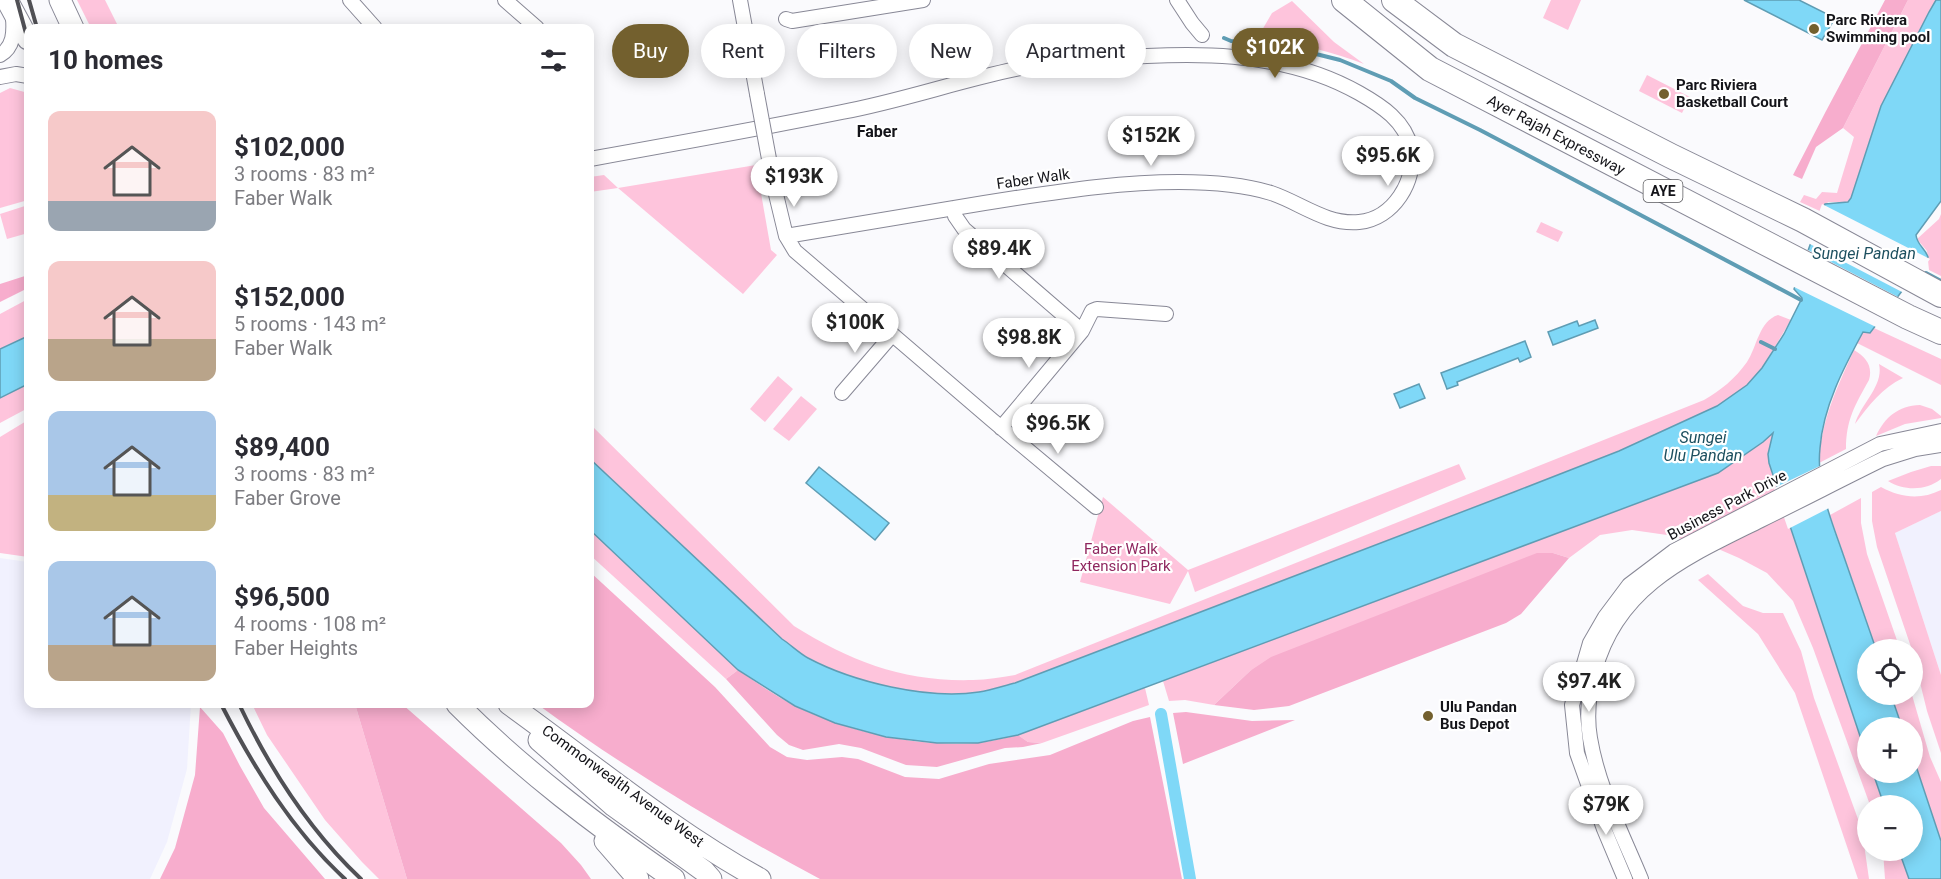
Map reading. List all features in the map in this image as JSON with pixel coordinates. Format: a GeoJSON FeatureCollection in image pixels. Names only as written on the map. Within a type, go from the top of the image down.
{"type":"FeatureCollection","features":[{"type":"Feature","properties":{"kind":"highway","name":"Ayer Rajah Expressway"},"geometry":{"type":"LineString","coordinates":[[1344,0],[1430,69],[1941,332]]}},
{"type":"Feature","properties":{"kind":"highway","name":"AYE"},"geometry":{"type":"LineString","coordinates":[[1394,0],[1454,45],[1671,156],[1803,220],[1933,291]]}},
{"type":"Feature","properties":{"kind":"main road"},"geometry":{"type":"LineString","coordinates":[[60,0],[71,24]]}},
{"type":"Feature","properties":{"kind":"main road"},"geometry":{"type":"LineString","coordinates":[[10,7],[24,32]]}},
{"type":"Feature","properties":{"kind":"main road"},"geometry":{"type":"LineString","coordinates":[[461,708],[513,756],[652,874],[674,879]]}},
{"type":"Feature","properties":{"kind":"main road"},"geometry":{"type":"LineString","coordinates":[[511,708],[545,746],[584,781],[614,806],[704,871],[711,879]]}},
{"type":"Feature","properties":{"kind":"main road","name":"Commonwealth Avenue West"},"geometry":{"type":"LineString","coordinates":[[513,708],[668,821],[760,879]]}},
{"type":"Feature","properties":{"kind":"street"},"geometry":{"type":"LineString","coordinates":[[350,0],[371,24]]}},
{"type":"Feature","properties":{"kind":"street"},"geometry":{"type":"LineString","coordinates":[[505,0],[532,24]]}},
{"type":"Feature","properties":{"kind":"street"},"geometry":{"type":"LineString","coordinates":[[740,0],[774,186],[786,236],[795,251],[1096,507]]}},
{"type":"Feature","properties":{"kind":"street"},"geometry":{"type":"LineString","coordinates":[[786,19],[792,21],[881,3],[923,0]]}},
{"type":"Feature","properties":{"kind":"street"},"geometry":{"type":"LineString","coordinates":[[1177,0],[1203,35]]}},
{"type":"Feature","properties":{"kind":"street"},"geometry":{"type":"LineString","coordinates":[[0,55],[6,52],[14,37],[10,7]]}},
{"type":"Feature","properties":{"kind":"street","name":"Faber Walk"},"geometry":{"type":"LineString","coordinates":[[594,158],[848,111],[1018,68],[1072,61],[1143,56],[1222,56],[1292,66],[1322,75],[1349,87],[1392,115],[1403,129],[1410,145],[1412,159],[1408,180],[1401,195],[1388,210],[1367,221],[1339,222],[1268,192],[1234,185],[1180,182],[1124,184],[1082,189],[954,207],[786,236]]}},
{"type":"Feature","properties":{"kind":"street"},"geometry":{"type":"LineString","coordinates":[[0,77],[16,74],[24,75]]}},
{"type":"Feature","properties":{"kind":"street"},"geometry":{"type":"LineString","coordinates":[[954,207],[956,216],[964,229],[1082,331]]}},
{"type":"Feature","properties":{"kind":"street"},"geometry":{"type":"LineString","coordinates":[[1001,428],[1082,331],[1094,309],[1166,314]]}},
{"type":"Feature","properties":{"kind":"street"},"geometry":{"type":"LineString","coordinates":[[842,393],[892,335]]}},
{"type":"Feature","properties":{"kind":"street","name":"Business Park Drive"},"geometry":{"type":"LineString","coordinates":[[1625,879],[1604,829],[1577,753],[1572,705],[1605,617],[1629,585],[1674,551],[1880,444],[1941,431]]}},
{"type":"Feature","properties":{"kind":"street","name":"Business Park Drive"},"geometry":{"type":"LineString","coordinates":[[1641,879],[1600,780],[1589,737],[1588,709],[1596,645],[1629,603],[1650,583],[1690,556],[1883,459],[1915,449],[1941,445]]}},
{"type":"Feature","properties":{"kind":"shaded area"},"geometry":{"type":"Polygon","coordinates":[[[1885,0],[1908,0],[1843,128],[1816,147],[1802,179],[1793,175],[1826,111],[1885,0]]]}},
{"type":"Feature","properties":{"kind":"shaded area"},"geometry":{"type":"Polygon","coordinates":[[[24,276],[24,290],[0,302],[0,284],[24,276]]]}},
{"type":"Feature","properties":{"kind":"shaded area"},"geometry":{"type":"Polygon","coordinates":[[[1941,511],[1941,675],[1895,533],[1941,511]]]}},
{"type":"Feature","properties":{"kind":"shaded area"},"geometry":{"type":"Polygon","coordinates":[[[1537,553],[1553,553],[1569,558],[1521,614],[1506,623],[1289,706],[1254,710],[1214,705],[1250,671],[1271,657],[1537,553]]]}},
{"type":"Feature","properties":{"kind":"shaded area"},"geometry":{"type":"Polygon","coordinates":[[[0,558],[24,561],[24,708],[191,708],[187,769],[167,842],[150,879],[0,879],[0,558]]]}},
{"type":"Feature","properties":{"kind":"shaded area"},"geometry":{"type":"Polygon","coordinates":[[[594,576],[715,687],[770,747],[787,757],[807,760],[842,757],[858,759],[905,777],[939,779],[989,764],[1050,755],[1133,721],[1150,717],[1182,879],[820,879],[747,839],[605,751],[543,708],[594,708],[594,576]]]}},
{"type":"Feature","properties":{"kind":"shaded area"},"geometry":{"type":"Polygon","coordinates":[[[738,670],[797,707],[862,731],[931,743],[977,743],[1018,735],[1028,742],[1042,743],[1005,748],[937,767],[906,765],[861,748],[839,744],[803,750],[789,745],[777,735],[726,679],[738,670]]]}},
{"type":"Feature","properties":{"kind":"shaded area"},"geometry":{"type":"Polygon","coordinates":[[[201,708],[223,733],[264,808],[325,879],[160,879],[175,848],[195,775],[201,708]]]}},
{"type":"Feature","properties":{"kind":"shaded area"},"geometry":{"type":"Polygon","coordinates":[[[356,708],[407,708],[561,843],[591,879],[407,879],[356,708]]]}},
{"type":"Feature","properties":{"kind":"shaded area"},"geometry":{"type":"Polygon","coordinates":[[[1186,712],[1252,721],[1295,720],[1183,764],[1173,713],[1186,712]]]}},
{"type":"Feature","properties":{"kind":"green space"},"geometry":{"type":"Polygon","coordinates":[[[77,0],[105,0],[117,24],[89,24],[77,0]]]}},
{"type":"Feature","properties":{"kind":"green space"},"geometry":{"type":"Polygon","coordinates":[[[1551,0],[1581,0],[1568,30],[1543,18],[1551,0]]]}},
{"type":"Feature","properties":{"kind":"green space"},"geometry":{"type":"Polygon","coordinates":[[[1908,0],[1936,0],[1881,106],[1851,198],[1848,202],[1828,202],[1822,212],[1800,202],[1804,195],[1816,199],[1822,192],[1837,193],[1854,137],[1843,128],[1908,0]]]}},
{"type":"Feature","properties":{"kind":"green space"},"geometry":{"type":"Polygon","coordinates":[[[1292,1],[1334,42],[1364,64],[1312,48],[1258,37],[1272,13],[1292,1]]]}},
{"type":"Feature","properties":{"kind":"green space","name":"Parc Riviera Basketball Court"},"geometry":{"type":"Polygon","coordinates":[[[1647,75],[1690,97],[1682,113],[1639,91],[1647,75]]]}},
{"type":"Feature","properties":{"kind":"green space"},"geometry":{"type":"Polygon","coordinates":[[[10,88],[24,92],[24,201],[0,208],[0,93],[10,88]]]}},
{"type":"Feature","properties":{"kind":"green space"},"geometry":{"type":"Polygon","coordinates":[[[756,165],[771,250],[777,255],[743,294],[618,188],[756,165]]]}},
{"type":"Feature","properties":{"kind":"green space"},"geometry":{"type":"Polygon","coordinates":[[[604,175],[618,188],[594,191],[594,176],[604,175]]]}},
{"type":"Feature","properties":{"kind":"green space"},"geometry":{"type":"Polygon","coordinates":[[[24,206],[24,234],[7,239],[0,214],[24,206]]]}},
{"type":"Feature","properties":{"kind":"green space"},"geometry":{"type":"Polygon","coordinates":[[[1941,214],[1941,276],[1929,270],[1927,251],[1917,239],[1939,219],[1941,214]]]}},
{"type":"Feature","properties":{"kind":"green space"},"geometry":{"type":"Polygon","coordinates":[[[1541,222],[1563,232],[1558,242],[1536,232],[1541,222]]]}},
{"type":"Feature","properties":{"kind":"green space"},"geometry":{"type":"Polygon","coordinates":[[[24,301],[24,338],[0,349],[0,314],[24,301]]]}},
{"type":"Feature","properties":{"kind":"green space"},"geometry":{"type":"Polygon","coordinates":[[[1778,315],[1791,320],[1762,368],[1747,385],[1717,406],[1619,451],[1514,492],[1015,683],[979,692],[937,693],[891,687],[847,675],[805,656],[782,639],[594,463],[594,428],[794,626],[816,639],[858,659],[901,673],[948,680],[989,679],[1015,675],[1704,400],[1738,374],[1747,362],[1762,329],[1778,315]]]}},
{"type":"Feature","properties":{"kind":"green space"},"geometry":{"type":"Polygon","coordinates":[[[1874,328],[1941,359],[1941,385],[1857,343],[1863,332],[1870,333],[1874,328]]]}},
{"type":"Feature","properties":{"kind":"green space"},"geometry":{"type":"Polygon","coordinates":[[[1854,350],[1868,362],[1869,380],[1852,413],[1846,449],[1819,463],[1826,418],[1854,350]]]}},
{"type":"Feature","properties":{"kind":"green space"},"geometry":{"type":"Polygon","coordinates":[[[1879,364],[1903,378],[1882,392],[1855,424],[1878,380],[1879,364]]]}},
{"type":"Feature","properties":{"kind":"green space"},"geometry":{"type":"Polygon","coordinates":[[[778,376],[793,389],[765,422],[750,409],[778,376]]]}},
{"type":"Feature","properties":{"kind":"green space"},"geometry":{"type":"Polygon","coordinates":[[[24,386],[24,410],[0,423],[0,398],[24,386]]]}},
{"type":"Feature","properties":{"kind":"green space"},"geometry":{"type":"Polygon","coordinates":[[[801,396],[817,409],[789,441],[773,429],[801,396]]]}},
{"type":"Feature","properties":{"kind":"green space"},"geometry":{"type":"Polygon","coordinates":[[[1920,405],[1932,409],[1941,418],[1905,424],[1876,436],[1893,414],[1905,408],[1920,405]]]}},
{"type":"Feature","properties":{"kind":"green space"},"geometry":{"type":"Polygon","coordinates":[[[24,422],[24,556],[0,553],[0,437],[24,422]]]}},
{"type":"Feature","properties":{"kind":"green space"},"geometry":{"type":"Polygon","coordinates":[[[1774,432],[1768,454],[1769,463],[1857,727],[1857,769],[1813,648],[1793,601],[1767,573],[1716,548],[1667,535],[1632,530],[1600,535],[1569,558],[1553,553],[1250,671],[1214,705],[1185,700],[1169,701],[1163,681],[1717,473],[1774,432]]]}},
{"type":"Feature","properties":{"kind":"green space","name":"Faber Walk Extension Park"},"geometry":{"type":"Polygon","coordinates":[[[1459,464],[1466,479],[1195,592],[1188,571],[1170,604],[1080,582],[1103,497],[1188,570],[1459,464]]]}},
{"type":"Feature","properties":{"kind":"green space"},"geometry":{"type":"Polygon","coordinates":[[[1931,466],[1941,466],[1941,479],[1929,486],[1908,488],[1888,481],[1911,472],[1931,466]]]}},
{"type":"Feature","properties":{"kind":"green space"},"geometry":{"type":"Polygon","coordinates":[[[1881,487],[1896,494],[1918,496],[1941,490],[1941,511],[1895,533],[1941,675],[1941,753],[1923,695],[1923,639],[1908,639],[1877,547],[1872,521],[1872,492],[1881,487]]]}},
{"type":"Feature","properties":{"kind":"green space"},"geometry":{"type":"Polygon","coordinates":[[[1861,498],[1861,523],[1867,554],[1897,639],[1873,639],[1830,515],[1861,498]]]}},
{"type":"Feature","properties":{"kind":"green space"},"geometry":{"type":"Polygon","coordinates":[[[594,534],[738,670],[726,679],[594,559],[594,534]]]}},
{"type":"Feature","properties":{"kind":"green space"},"geometry":{"type":"Polygon","coordinates":[[[1708,574],[1743,606],[1763,613],[1783,613],[1801,651],[1814,698],[1857,816],[1857,861],[1866,861],[1869,879],[1858,879],[1795,693],[1758,634],[1698,580],[1708,574]]]}},
{"type":"Feature","properties":{"kind":"green space"},"geometry":{"type":"Polygon","coordinates":[[[1145,688],[1149,705],[1042,743],[1028,742],[1018,735],[1145,688]]]}},
{"type":"Feature","properties":{"kind":"green space"},"geometry":{"type":"Polygon","coordinates":[[[1894,705],[1915,705],[1918,717],[1899,717],[1894,705]]]}},
{"type":"Feature","properties":{"kind":"green space"},"geometry":{"type":"Polygon","coordinates":[[[254,708],[356,708],[407,879],[379,879],[362,862],[325,820],[267,735],[254,708]]]}},
{"type":"Feature","properties":{"kind":"green space"},"geometry":{"type":"Polygon","coordinates":[[[1923,733],[1941,782],[1941,841],[1922,783],[1923,733]]]}},
{"type":"Feature","properties":{"kind":"green space"},"geometry":{"type":"Polygon","coordinates":[[[1862,783],[1876,783],[1881,795],[1866,795],[1862,783]]]}},
{"type":"Feature","properties":{"kind":"green space"},"geometry":{"type":"Polygon","coordinates":[[[1884,861],[1903,861],[1909,879],[1885,879],[1884,861]]]}},
{"type":"Feature","properties":{"kind":"water","name":"Parc Riviera Swimming pool"},"geometry":{"type":"Polygon","coordinates":[[[1744,0],[1799,0],[1835,18],[1822,40],[1744,0]]]}},
{"type":"Feature","properties":{"kind":"water","name":"Sungei Ulu Pandan"},"geometry":{"type":"Polygon","coordinates":[[[1936,0],[1941,0],[1941,201],[1916,235],[1928,257],[1870,333],[1863,332],[1830,403],[1822,433],[1819,462],[1825,502],[1873,639],[1857,639],[1857,705],[1894,705],[1899,717],[1857,717],[1857,727],[1769,463],[1768,454],[1773,433],[1718,473],[1018,735],[978,743],[937,743],[886,737],[835,723],[795,706],[738,670],[594,534],[594,463],[782,639],[805,656],[826,667],[891,687],[937,693],[959,694],[984,691],[1015,683],[1619,451],[1717,406],[1747,385],[1762,368],[1784,334],[1802,298],[1794,289],[1825,204],[1848,202],[1851,198],[1881,106],[1929,12],[1936,0]]]}},
{"type":"Feature","properties":{"kind":"water"},"geometry":{"type":"Polygon","coordinates":[[[1595,320],[1598,328],[1553,345],[1548,332],[1577,321],[1579,326],[1595,320]]]}},
{"type":"Feature","properties":{"kind":"water"},"geometry":{"type":"Polygon","coordinates":[[[24,338],[24,386],[0,398],[0,349],[24,338]]]}},
{"type":"Feature","properties":{"kind":"water"},"geometry":{"type":"Polygon","coordinates":[[[1525,341],[1531,357],[1520,362],[1518,358],[1457,382],[1458,385],[1447,389],[1441,373],[1525,341]]]}},
{"type":"Feature","properties":{"kind":"water"},"geometry":{"type":"Polygon","coordinates":[[[1419,384],[1425,398],[1400,408],[1394,394],[1419,384]]]}},
{"type":"Feature","properties":{"kind":"water"},"geometry":{"type":"Polygon","coordinates":[[[819,467],[889,523],[875,540],[806,483],[819,467]]]}},
{"type":"Feature","properties":{"kind":"water"},"geometry":{"type":"Polygon","coordinates":[[[1876,783],[1922,783],[1941,841],[1941,879],[1909,879],[1903,861],[1923,861],[1923,795],[1881,795],[1876,783]]]}},
{"type":"Feature","properties":{"kind":"pier"},"geometry":{"type":"Polygon","coordinates":[[[1822,204],[1930,259],[1904,293],[1808,243],[1822,204]]]}},
{"type":"Feature","properties":{"kind":"pier"},"geometry":{"type":"Polygon","coordinates":[[[1806,249],[1900,298],[1878,328],[1792,286],[1806,249]]]}},
{"type":"Feature","properties":{"kind":"pier"},"geometry":{"type":"Polygon","coordinates":[[[1822,465],[1825,492],[1831,507],[1788,529],[1774,488],[1822,465]]]}},
{"type":"Feature","properties":{"kind":"waterway"},"geometry":{"type":"LineString","coordinates":[[1224,38],[1231,41],[1284,46],[1340,60],[1391,81],[1415,98],[1801,300]]}},
{"type":"Feature","properties":{"kind":"waterway"},"geometry":{"type":"LineString","coordinates":[[1926,273],[1941,281]]}},
{"type":"Feature","properties":{"kind":"waterway"},"geometry":{"type":"LineString","coordinates":[[1761,342],[1775,349]]}},
{"type":"Feature","properties":{"kind":"waterway"},"geometry":{"type":"LineString","coordinates":[[1161,714],[1190,879]]}},
{"type":"Feature","properties":{"kind":"railway"},"geometry":{"type":"LineString","coordinates":[[17,0],[24,26]]}},
{"type":"Feature","properties":{"kind":"railway"},"geometry":{"type":"LineString","coordinates":[[29,0],[36,24]]}},
{"type":"Feature","properties":{"kind":"railway"},"geometry":{"type":"LineString","coordinates":[[223,708],[261,775],[291,819],[345,879]]}},
{"type":"Feature","properties":{"kind":"railway"},"geometry":{"type":"LineString","coordinates":[[241,708],[292,797],[325,840],[361,879]]}},
{"type":"Feature","properties":{"kind":"place","name":"Parc Riviera Swimming pool"},"geometry":{"type":"Point","coordinates":[1814,29]}},
{"type":"Feature","properties":{"kind":"place","name":"Parc Riviera Basketball Court"},"geometry":{"type":"Point","coordinates":[1664,94]}},
{"type":"Feature","properties":{"kind":"place","name":"Ulu Pandan Bus Depot"},"geometry":{"type":"Point","coordinates":[1428,716]}},
{"type":"Feature","properties":{"kind":"district","name":"Faber"},"geometry":{"type":"Point","coordinates":[877,131]}},
{"type":"Feature","properties":{"kind":"water label","name":"Sungei Pandan"},"geometry":{"type":"Point","coordinates":[1864,253]}}]}
